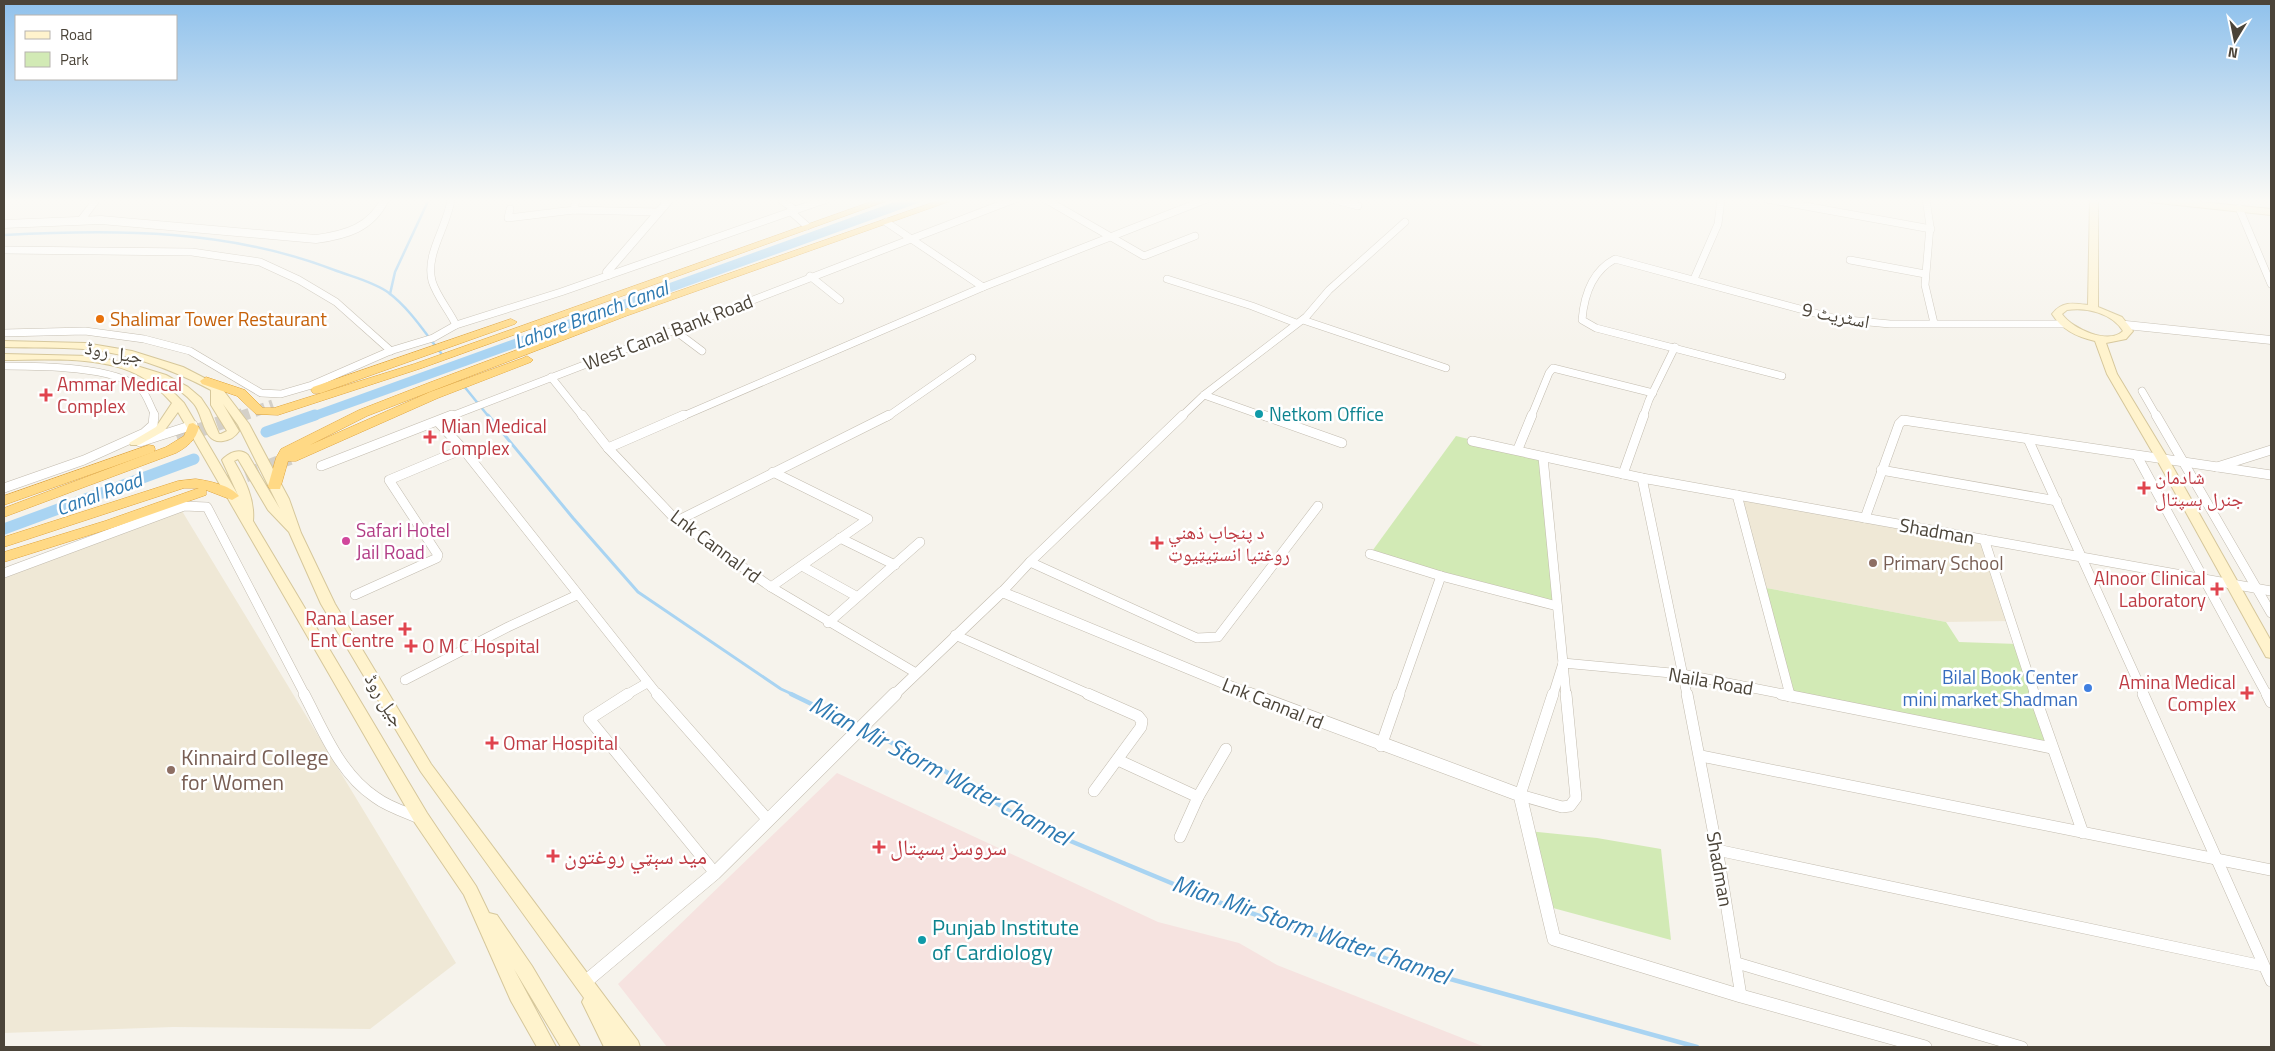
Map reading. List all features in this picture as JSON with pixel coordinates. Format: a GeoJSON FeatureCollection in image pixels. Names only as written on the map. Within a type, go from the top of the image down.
{"type":"FeatureCollection","features":[{"type":"Feature","properties":{"kind":"highway"},"geometry":{"type":"LineString","coordinates":[[211,384],[241,393],[260,411],[274,412],[418,366],[744,248]]}},
{"type":"Feature","properties":{"kind":"highway"},"geometry":{"type":"LineString","coordinates":[[275,486],[281,468],[280,460],[286,452],[340,424],[444,381],[622,314],[812,248]]}},
{"type":"Feature","properties":{"kind":"highway"},"geometry":{"type":"LineString","coordinates":[[273,400],[405,353],[456,341],[682,270]]}},
{"type":"Feature","properties":{"kind":"highway"},"geometry":{"type":"LineString","coordinates":[[291,458],[434,395],[601,331],[696,289]]}},
{"type":"Feature","properties":{"kind":"highway"},"geometry":{"type":"LineString","coordinates":[[4,501],[171,450],[183,444],[192,435],[193,426]]}},
{"type":"Feature","properties":{"kind":"highway"},"geometry":{"type":"LineString","coordinates":[[4,501],[177,438]]}},
{"type":"Feature","properties":{"kind":"highway"},"geometry":{"type":"LineString","coordinates":[[4,542],[76,517],[183,484],[196,483],[208,485],[232,496]]}},
{"type":"Feature","properties":{"kind":"highway"},"geometry":{"type":"LineString","coordinates":[[4,557],[110,524],[202,492]]}},
{"type":"Feature","properties":{"kind":"main road"},"geometry":{"type":"LineString","coordinates":[[2093,308],[2094,248]]}},
{"type":"Feature","properties":{"kind":"main road"},"geometry":{"type":"LineString","coordinates":[[2072,306],[2093,308],[2113,315],[2126,325],[2128,330],[2126,335],[2120,338],[2099,338],[2079,333],[2064,324],[2058,319],[2058,310],[2072,306]]}},
{"type":"Feature","properties":{"kind":"main road"},"geometry":{"type":"LineString","coordinates":[[2099,338],[2112,374],[2163,460],[2271,653]]}},
{"type":"Feature","properties":{"kind":"main road","name":"جیل روڈ"},"geometry":{"type":"LineString","coordinates":[[4,344],[59,345],[110,349],[152,359],[211,384],[243,424],[275,486],[284,499],[295,532],[328,604],[426,768],[631,1047]]}},
{"type":"Feature","properties":{"kind":"main road","name":"جیل روڈ"},"geometry":{"type":"LineString","coordinates":[[4,357],[81,359],[102,362],[139,372],[160,386],[178,403],[420,818],[470,891],[517,995],[547,1047]]}},
{"type":"Feature","properties":{"kind":"main road"},"geometry":{"type":"LineString","coordinates":[[139,372],[164,377],[188,393],[202,407],[214,436],[221,438],[233,431],[217,405],[211,384]]}},
{"type":"Feature","properties":{"kind":"main road"},"geometry":{"type":"LineString","coordinates":[[135,443],[160,429],[178,403]]}},
{"type":"Feature","properties":{"kind":"main road"},"geometry":{"type":"LineString","coordinates":[[247,524],[249,510],[240,481],[228,460],[238,455],[242,455],[272,507],[295,532]]}},
{"type":"Feature","properties":{"kind":"main road"},"geometry":{"type":"LineString","coordinates":[[470,891],[526,972],[571,1047]]}},
{"type":"Feature","properties":{"kind":"main road"},"geometry":{"type":"LineString","coordinates":[[584,983],[592,1005],[614,1047]]}},
{"type":"Feature","properties":{"kind":"street"},"geometry":{"type":"LineString","coordinates":[[436,248],[431,268],[432,280],[456,324]]}},
{"type":"Feature","properties":{"kind":"street"},"geometry":{"type":"LineString","coordinates":[[608,275],[607,272],[627,248]]}},
{"type":"Feature","properties":{"kind":"street"},"geometry":{"type":"LineString","coordinates":[[4,250],[192,252],[260,262],[299,280],[336,302],[392,350],[405,353],[456,324],[561,292],[685,248]]}},
{"type":"Feature","properties":{"kind":"street","name":"West Canal Bank Road"},"geometry":{"type":"LineString","coordinates":[[321,466],[884,248]]}},
{"type":"Feature","properties":{"kind":"street"},"geometry":{"type":"LineString","coordinates":[[925,248],[982,286]]}},
{"type":"Feature","properties":{"kind":"street"},"geometry":{"type":"LineString","coordinates":[[608,448],[982,286],[1079,248]]}},
{"type":"Feature","properties":{"kind":"street"},"geometry":{"type":"LineString","coordinates":[[1130,248],[1144,256],[1164,248]]}},
{"type":"Feature","properties":{"kind":"street"},"geometry":{"type":"LineString","coordinates":[[584,983],[714,873],[837,750],[1204,395],[1300,321],[1328,291],[1378,248]]}},
{"type":"Feature","properties":{"kind":"street"},"geometry":{"type":"LineString","coordinates":[[1694,279],[1708,248]]}},
{"type":"Feature","properties":{"kind":"street"},"geometry":{"type":"LineString","coordinates":[[1928,248],[1925,274],[1927,296],[1934,323]]}},
{"type":"Feature","properties":{"kind":"street"},"geometry":{"type":"LineString","coordinates":[[2256,248],[2271,284]]}},
{"type":"Feature","properties":{"kind":"street","name":"اسٹریٹ 9"},"geometry":{"type":"LineString","coordinates":[[1675,347],[1596,328],[1582,320],[1583,307],[1593,281],[1605,262],[1615,259],[1837,319],[1890,324],[2064,324]]}},
{"type":"Feature","properties":{"kind":"street"},"geometry":{"type":"LineString","coordinates":[[1850,260],[1925,274]]}},
{"type":"Feature","properties":{"kind":"street"},"geometry":{"type":"LineString","coordinates":[[810,276],[840,300]]}},
{"type":"Feature","properties":{"kind":"street"},"geometry":{"type":"LineString","coordinates":[[1167,279],[1446,368]]}},
{"type":"Feature","properties":{"kind":"street"},"geometry":{"type":"LineString","coordinates":[[2126,325],[2271,340]]}},
{"type":"Feature","properties":{"kind":"street"},"geometry":{"type":"LineString","coordinates":[[4,333],[77,330],[107,331],[129,335],[191,351],[273,400],[392,350]]}},
{"type":"Feature","properties":{"kind":"street"},"geometry":{"type":"LineString","coordinates":[[674,330],[702,351]]}},
{"type":"Feature","properties":{"kind":"street"},"geometry":{"type":"LineString","coordinates":[[1623,474],[1652,393],[1675,347],[1782,376]]}},
{"type":"Feature","properties":{"kind":"street"},"geometry":{"type":"LineString","coordinates":[[677,521],[887,417],[972,358]]}},
{"type":"Feature","properties":{"kind":"street"},"geometry":{"type":"LineString","coordinates":[[4,366],[55,366],[78,369],[134,384],[143,391],[153,409],[154,422],[151,428],[144,434],[84,460],[4,501]]}},
{"type":"Feature","properties":{"kind":"street"},"geometry":{"type":"LineString","coordinates":[[1518,449],[1549,373],[1553,368],[1652,393]]}},
{"type":"Feature","properties":{"kind":"street","name":"Lnk Cannal rd"},"geometry":{"type":"LineString","coordinates":[[552,377],[608,448],[677,521],[770,587],[828,623],[916,673]]}},
{"type":"Feature","properties":{"kind":"street"},"geometry":{"type":"LineString","coordinates":[[2142,391],[2271,613]]}},
{"type":"Feature","properties":{"kind":"street"},"geometry":{"type":"LineString","coordinates":[[1204,395],[1342,443]]}},
{"type":"Feature","properties":{"kind":"street"},"geometry":{"type":"LineString","coordinates":[[1866,518],[1881,470],[1899,424],[1903,420],[2271,475]]}},
{"type":"Feature","properties":{"kind":"street"},"geometry":{"type":"LineString","coordinates":[[438,422],[462,449],[647,683],[768,820]]}},
{"type":"Feature","properties":{"kind":"street"},"geometry":{"type":"LineString","coordinates":[[84,460],[193,426]]}},
{"type":"Feature","properties":{"kind":"street"},"geometry":{"type":"LineString","coordinates":[[2028,439],[2271,982]]}},
{"type":"Feature","properties":{"kind":"street","name":"Shadman"},"geometry":{"type":"LineString","coordinates":[[1472,441],[1518,449],[1543,457],[1642,478],[2271,591]]}},
{"type":"Feature","properties":{"kind":"street"},"geometry":{"type":"LineString","coordinates":[[355,595],[437,558],[438,555],[389,480],[462,449]]}},
{"type":"Feature","properties":{"kind":"street"},"geometry":{"type":"LineString","coordinates":[[2214,467],[2271,450]]}},
{"type":"Feature","properties":{"kind":"street"},"geometry":{"type":"LineString","coordinates":[[2137,456],[2271,702]]}},
{"type":"Feature","properties":{"kind":"street"},"geometry":{"type":"LineString","coordinates":[[1520,795],[1562,807],[1570,806],[1576,798],[1543,457]]}},
{"type":"Feature","properties":{"kind":"street"},"geometry":{"type":"LineString","coordinates":[[1881,470],[2057,501]]}},
{"type":"Feature","properties":{"kind":"street"},"geometry":{"type":"LineString","coordinates":[[770,587],[868,519],[773,472]]}},
{"type":"Feature","properties":{"kind":"street","name":"Shadman"},"geometry":{"type":"LineString","coordinates":[[1642,478],[1682,674],[1701,756],[1741,996]]}},
{"type":"Feature","properties":{"kind":"street"},"geometry":{"type":"LineString","coordinates":[[1737,495],[1790,696]]}},
{"type":"Feature","properties":{"kind":"street"},"geometry":{"type":"LineString","coordinates":[[4,573],[184,506],[197,505],[207,507],[274,640],[341,762],[364,789],[378,800],[420,818]]}},
{"type":"Feature","properties":{"kind":"street"},"geometry":{"type":"LineString","coordinates":[[1030,562],[1197,638],[1209,639],[1218,637],[1318,506]]}},
{"type":"Feature","properties":{"kind":"street"},"geometry":{"type":"LineString","coordinates":[[840,538],[895,565]]}},
{"type":"Feature","properties":{"kind":"street"},"geometry":{"type":"LineString","coordinates":[[1984,539],[2052,748],[2083,833]]}},
{"type":"Feature","properties":{"kind":"street"},"geometry":{"type":"LineString","coordinates":[[828,623],[856,596],[920,542]]}},
{"type":"Feature","properties":{"kind":"street"},"geometry":{"type":"LineString","coordinates":[[1370,554],[1440,576],[1557,606]]}},
{"type":"Feature","properties":{"kind":"street"},"geometry":{"type":"LineString","coordinates":[[802,566],[856,596]]}},
{"type":"Feature","properties":{"kind":"street"},"geometry":{"type":"LineString","coordinates":[[1381,746],[1440,576]]}},
{"type":"Feature","properties":{"kind":"street","name":"Lnk Cannal rd"},"geometry":{"type":"LineString","coordinates":[[1002,592],[1269,703],[1381,746],[1520,795]]}},
{"type":"Feature","properties":{"kind":"street"},"geometry":{"type":"LineString","coordinates":[[405,680],[508,627],[577,595]]}},
{"type":"Feature","properties":{"kind":"street"},"geometry":{"type":"LineString","coordinates":[[955,636],[1138,716],[1142,721],[1141,727],[1094,791]]}},
{"type":"Feature","properties":{"kind":"street"},"geometry":{"type":"LineString","coordinates":[[1562,663],[1520,795],[1554,940],[1741,996],[1926,1047]]}},
{"type":"Feature","properties":{"kind":"street","name":"Naila Road"},"geometry":{"type":"LineString","coordinates":[[1562,663],[1682,674],[2052,748]]}},
{"type":"Feature","properties":{"kind":"street"},"geometry":{"type":"LineString","coordinates":[[647,683],[594,714],[589,719],[714,873]]}},
{"type":"Feature","properties":{"kind":"street"},"geometry":{"type":"LineString","coordinates":[[1180,837],[1198,797],[1226,749]]}},
{"type":"Feature","properties":{"kind":"street"},"geometry":{"type":"LineString","coordinates":[[1701,756],[2271,870]]}},
{"type":"Feature","properties":{"kind":"street"},"geometry":{"type":"LineString","coordinates":[[1118,760],[1198,797]]}},
{"type":"Feature","properties":{"kind":"street"},"geometry":{"type":"LineString","coordinates":[[1717,850],[2263,966]]}},
{"type":"Feature","properties":{"kind":"street"},"geometry":{"type":"LineString","coordinates":[[1737,963],[2022,1047]]}},
{"type":"Feature","properties":{"kind":"street"},"geometry":{"type":"LineString","coordinates":[[517,995],[536,1047]]}},
{"type":"Feature","properties":{"kind":"shaded area","name":"Primary School"},"geometry":{"type":"Polygon","coordinates":[[[1737,495],[1984,539],[2010,621],[1946,622],[1761,587],[1737,495]]]}},
{"type":"Feature","properties":{"kind":"shaded area","name":"Kinnaird College for Women"},"geometry":{"type":"Polygon","coordinates":[[[182,511],[456,963],[370,1029],[173,1027],[4,1033],[4,578],[182,511]]]}},
{"type":"Feature","properties":{"kind":"shaded area","name":"سروسز ہسپتال"},"geometry":{"type":"Polygon","coordinates":[[[837,773],[1158,922],[1239,943],[1277,965],[1485,1047],[667,1047],[618,984],[837,773]]]}},
{"type":"Feature","properties":{"kind":"green space"},"geometry":{"type":"Polygon","coordinates":[[[1456,436],[1543,457],[1557,606],[1370,554],[1456,436]]]}},
{"type":"Feature","properties":{"kind":"green space"},"geometry":{"type":"Polygon","coordinates":[[[1761,587],[1946,622],[1959,642],[2018,644],[2052,748],[1790,696],[1761,587]]]}},
{"type":"Feature","properties":{"kind":"green space"},"geometry":{"type":"Polygon","coordinates":[[[1528,831],[1597,838],[1661,849],[1671,940],[1542,905],[1528,831]]]}},
{"type":"Feature","properties":{"kind":"waterway"},"geometry":{"type":"LineString","coordinates":[[260,248],[297,257],[363,280],[390,294]]}},
{"type":"Feature","properties":{"kind":"waterway"},"geometry":{"type":"LineString","coordinates":[[390,294],[395,272],[406,248]]}},
{"type":"Feature","properties":{"kind":"waterway","name":"Lahore Branch Canal"},"geometry":{"type":"LineString","coordinates":[[311,417],[780,248]]}},
{"type":"Feature","properties":{"kind":"waterway"},"geometry":{"type":"LineString","coordinates":[[390,294],[410,314],[441,353]]}},
{"type":"Feature","properties":{"kind":"waterway","name":"Mian Mir Storm Water Channel"},"geometry":{"type":"LineString","coordinates":[[459,380],[489,417]]}},
{"type":"Feature","properties":{"kind":"waterway","name":"Lahore Branch Canal"},"geometry":{"type":"LineString","coordinates":[[266,432],[315,415]]}},
{"type":"Feature","properties":{"kind":"waterway","name":"Mian Mir Storm Water Channel"},"geometry":{"type":"LineString","coordinates":[[488,415],[573,518],[638,592],[781,689],[794,695]]}},
{"type":"Feature","properties":{"kind":"waterway","name":"Canal Road"},"geometry":{"type":"LineString","coordinates":[[4,529],[194,459]]}},
{"type":"Feature","properties":{"kind":"waterway","name":"Mian Mir Storm Water Channel"},"geometry":{"type":"LineString","coordinates":[[791,694],[857,726]]}},
{"type":"Feature","properties":{"kind":"waterway","name":"Mian Mir Storm Water Channel"},"geometry":{"type":"LineString","coordinates":[[865,729],[935,765],[1032,825],[1212,900],[1432,974],[1697,1047]]}},
{"type":"Feature","properties":{"kind":"tunnel"},"geometry":{"type":"LineString","coordinates":[[239,417],[273,405]]}},
{"type":"Feature","properties":{"kind":"tunnel"},"geometry":{"type":"LineString","coordinates":[[177,438],[243,415]]}},
{"type":"Feature","properties":{"kind":"tunnel"},"geometry":{"type":"LineString","coordinates":[[226,483],[290,458]]}},
{"type":"Feature","properties":{"kind":"place","name":"Shalimar Tower Restaurant"},"geometry":{"type":"Point","coordinates":[100,319]}},
{"type":"Feature","properties":{"kind":"place","name":"Ammar Medical Complex"},"geometry":{"type":"Point","coordinates":[46,395]}},
{"type":"Feature","properties":{"kind":"place","name":"Netkom Office"},"geometry":{"type":"Point","coordinates":[1259,414]}},
{"type":"Feature","properties":{"kind":"place","name":"Mian Medical Complex"},"geometry":{"type":"Point","coordinates":[430,437]}},
{"type":"Feature","properties":{"kind":"place","name":"شادمان جنرل ہسپتال"},"geometry":{"type":"Point","coordinates":[2144,488]}},
{"type":"Feature","properties":{"kind":"place","name":"Safari Hotel Jail Road"},"geometry":{"type":"Point","coordinates":[346,541]}},
{"type":"Feature","properties":{"kind":"place","name":"د پنجاب ذهني روغتیا انسټیټیوټ"},"geometry":{"type":"Point","coordinates":[1157,543]}},
{"type":"Feature","properties":{"kind":"place","name":"Primary School"},"geometry":{"type":"Point","coordinates":[1873,563]}},
{"type":"Feature","properties":{"kind":"place","name":"Alnoor Clinical Laboratory"},"geometry":{"type":"Point","coordinates":[2217,589]}},
{"type":"Feature","properties":{"kind":"place","name":"Rana Laser Ent Centre"},"geometry":{"type":"Point","coordinates":[405,629]}},
{"type":"Feature","properties":{"kind":"place","name":"O M C Hospital"},"geometry":{"type":"Point","coordinates":[411,646]}},
{"type":"Feature","properties":{"kind":"place","name":"Bilal Book Center mini market Shadman"},"geometry":{"type":"Point","coordinates":[2088,688]}},
{"type":"Feature","properties":{"kind":"place","name":"Amina Medical Complex"},"geometry":{"type":"Point","coordinates":[2247,693]}},
{"type":"Feature","properties":{"kind":"place","name":"Omar Hospital"},"geometry":{"type":"Point","coordinates":[492,743]}},
{"type":"Feature","properties":{"kind":"place","name":"Kinnaird College for Women"},"geometry":{"type":"Point","coordinates":[171,770]}},
{"type":"Feature","properties":{"kind":"place","name":"سروسز ہسپتال"},"geometry":{"type":"Point","coordinates":[879,847]}},
{"type":"Feature","properties":{"kind":"place","name":"مید سېټي روغتون"},"geometry":{"type":"Point","coordinates":[553,856]}},
{"type":"Feature","properties":{"kind":"place","name":"Punjab Institute of Cardiology"},"geometry":{"type":"Point","coordinates":[922,940]}}]}
